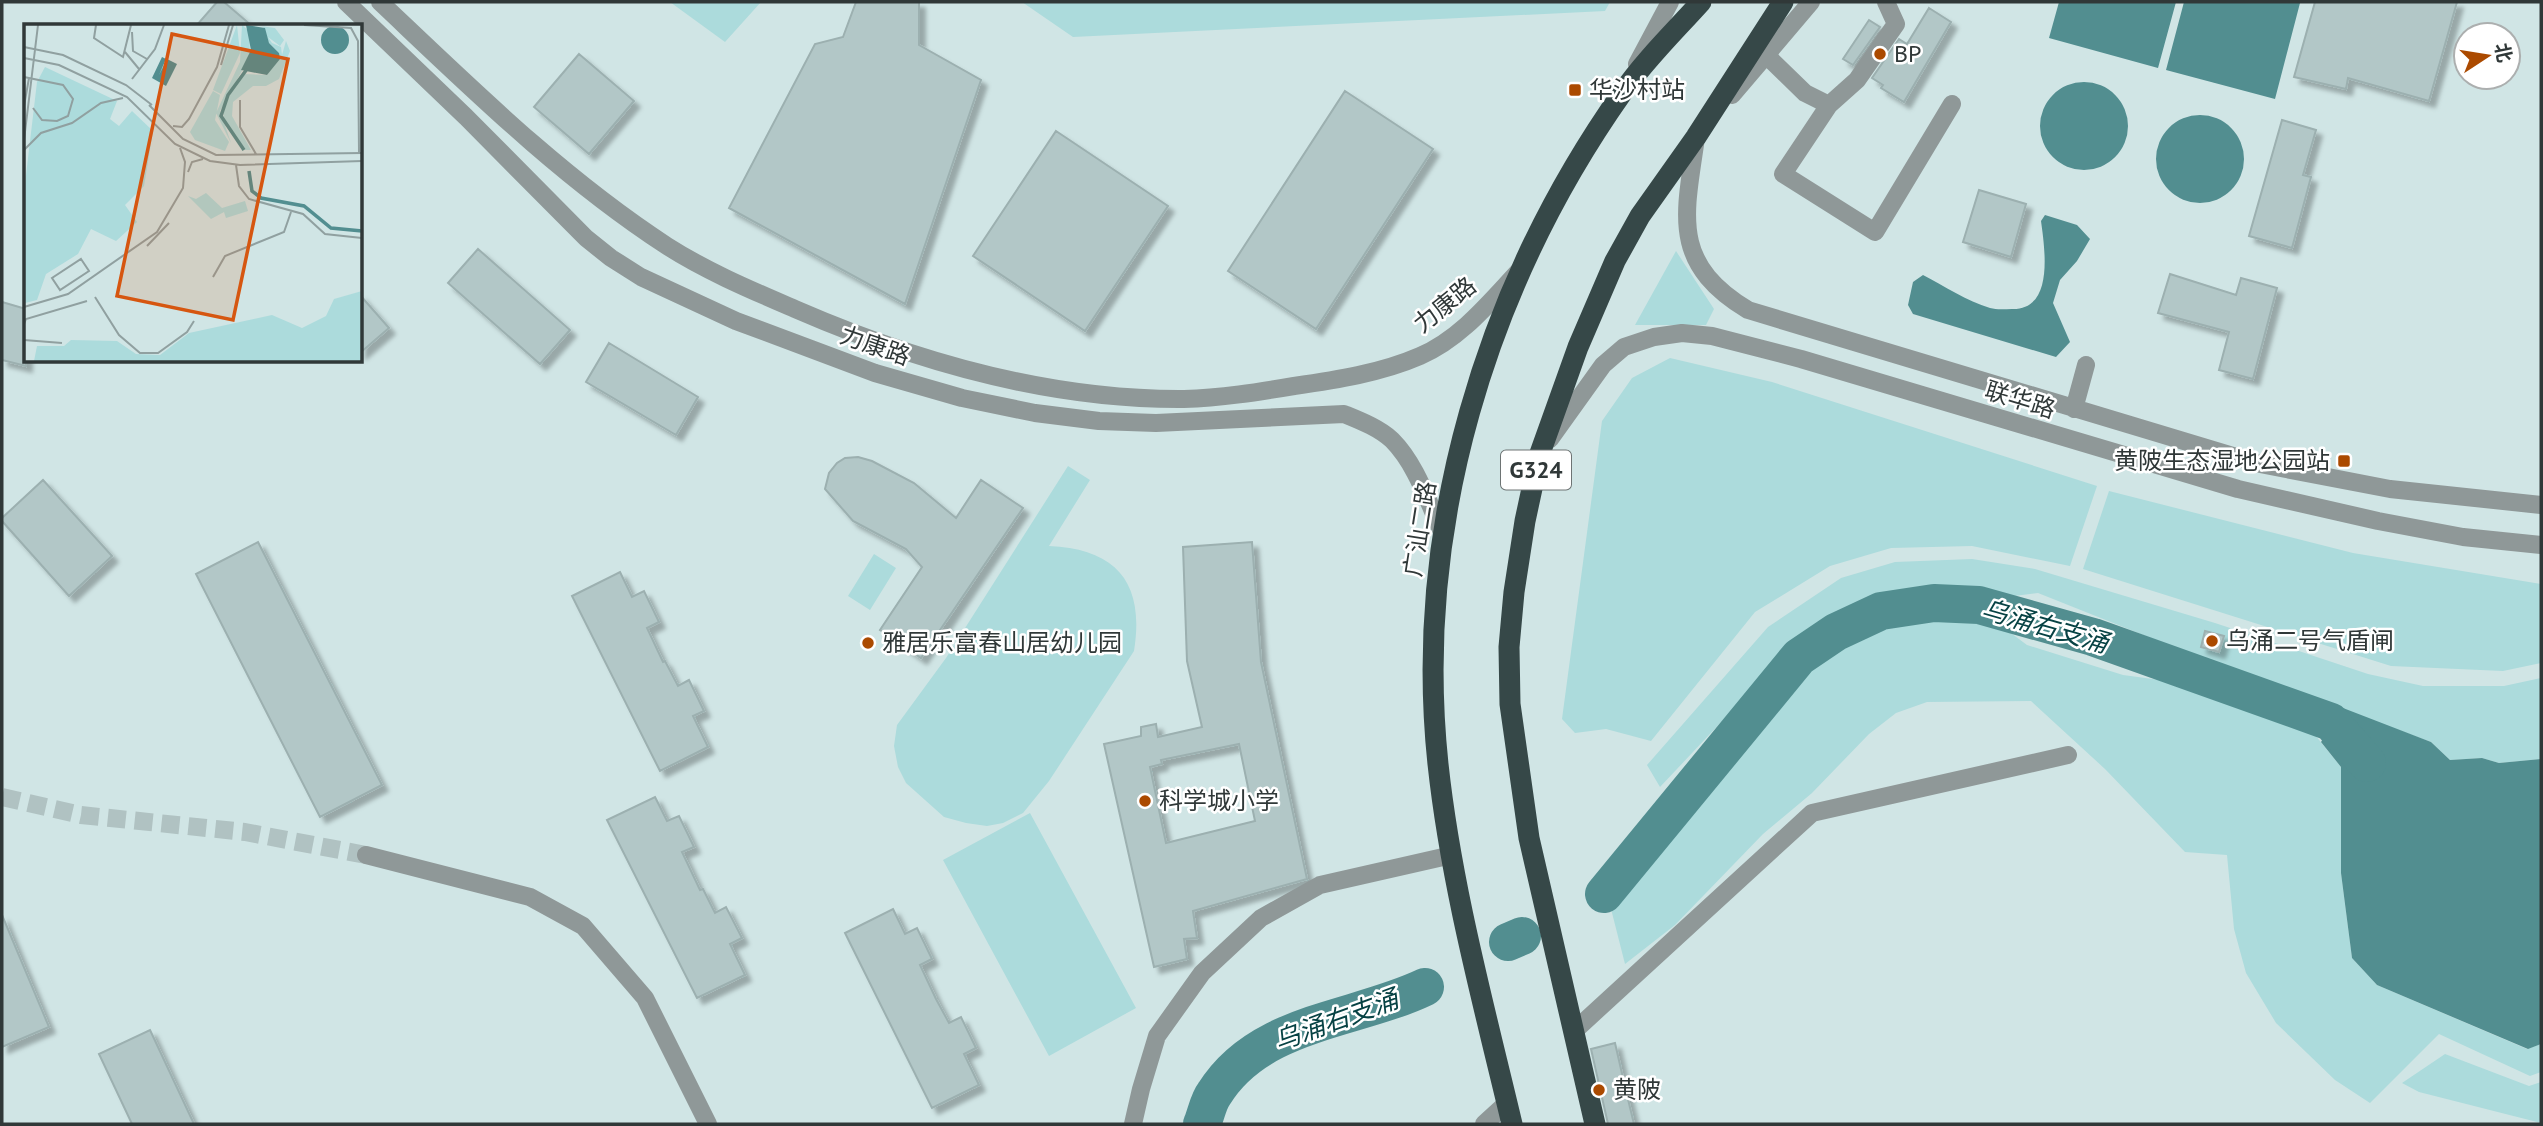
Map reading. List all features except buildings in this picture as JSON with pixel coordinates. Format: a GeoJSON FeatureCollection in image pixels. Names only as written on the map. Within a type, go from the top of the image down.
{"type":"FeatureCollection","features":[{"type":"Feature","properties":{"kind":"highway","name":"广汕二路"},"geometry":{"type":"LineString","coordinates":[[1509,1114],[1452,855],[1438,763],[1434,709],[1436,598],[1444,537],[1471,407],[1489,346],[1559,190],[1624,90],[1701,2]]}},
{"type":"Feature","properties":{"kind":"highway","name":"G324"},"geometry":{"type":"LineString","coordinates":[[1595,1124],[1529,838],[1510,704],[1509,647],[1514,592],[1538,456],[1578,347],[1615,261],[1640,216],[1696,137],[1783,2]]}},
{"type":"Feature","properties":{"kind":"street","name":"力康路"},"geometry":{"type":"LineString","coordinates":[[346,2],[466,117],[586,238],[611,258],[672,292],[736,321],[875,373],[998,407],[1099,421],[1156,423],[1345,414],[1370,425],[1392,440],[1409,463],[1444,537]]}},
{"type":"Feature","properties":{"kind":"street","name":"力康路"},"geometry":{"type":"LineString","coordinates":[[380,2],[538,149],[619,213],[668,247],[811,316],[909,354],[985,374],[1080,392],[1137,398],[1187,399],[1327,381],[1381,369],[1421,356],[1444,343],[1475,317],[1521,270]]}},
{"type":"Feature","properties":{"kind":"street"},"geometry":{"type":"LineString","coordinates":[[1624,90],[1670,2]]}},
{"type":"Feature","properties":{"kind":"street"},"geometry":{"type":"LineString","coordinates":[[1696,137],[1811,2]]}},
{"type":"Feature","properties":{"kind":"street"},"geometry":{"type":"LineString","coordinates":[[1886,2],[1896,24],[1857,80],[1829,105],[1783,174],[1875,232],[1952,104]]}},
{"type":"Feature","properties":{"kind":"street"},"geometry":{"type":"LineString","coordinates":[[1766,55],[1805,93],[1829,105]]}},
{"type":"Feature","properties":{"kind":"street","name":"联华路"},"geometry":{"type":"LineString","coordinates":[[1696,137],[1685,216],[1689,241],[1702,269],[1722,294],[1748,310],[2260,464],[2389,489],[2541,505]]}},
{"type":"Feature","properties":{"kind":"street","name":"联华路"},"geometry":{"type":"LineString","coordinates":[[1538,456],[1603,365],[1624,347],[1654,337],[1682,333],[1702,335],[1801,359],[2251,492],[2390,524],[2463,537],[2541,545]]}},
{"type":"Feature","properties":{"kind":"street"},"geometry":{"type":"LineString","coordinates":[[2074,409],[2087,365]]}},
{"type":"Feature","properties":{"kind":"street"},"geometry":{"type":"LineString","coordinates":[[1573,1032],[1812,813],[2068,755]]}},
{"type":"Feature","properties":{"kind":"street"},"geometry":{"type":"LineString","coordinates":[[366,855],[530,897],[583,926],[645,998],[708,1124]]}},
{"type":"Feature","properties":{"kind":"street"},"geometry":{"type":"LineString","coordinates":[[1133,1124],[1157,1036],[1202,973],[1261,918],[1320,885],[1452,855]]}},
{"type":"Feature","properties":{"kind":"street"},"geometry":{"type":"LineString","coordinates":[[1484,1124],[1509,1114]]}},
{"type":"Feature","properties":{"kind":"shaded area"},"geometry":{"type":"Polygon","coordinates":[[[670,2],[761,2],[725,42],[670,2]]]}},
{"type":"Feature","properties":{"kind":"shaded area"},"geometry":{"type":"Polygon","coordinates":[[[1022,2],[1610,2],[1605,11],[1073,37],[1022,2]]]}},
{"type":"Feature","properties":{"kind":"shaded area"},"geometry":{"type":"Polygon","coordinates":[[[2059,2],[2176,2],[2158,68],[2049,38],[2059,2]]]}},
{"type":"Feature","properties":{"kind":"shaded area"},"geometry":{"type":"Polygon","coordinates":[[[2184,2],[2300,3],[2275,99],[2166,70],[2184,2]]]}},
{"type":"Feature","properties":{"kind":"shaded area"},"geometry":{"type":"Polygon","coordinates":[[[2084,82],[2101,85],[2115,95],[2125,109],[2128,126],[2125,143],[2115,157],[2101,167],[2084,170],[2067,167],[2053,157],[2043,143],[2040,126],[2043,109],[2053,95],[2067,85],[2084,82]]]}},
{"type":"Feature","properties":{"kind":"shaded area"},"geometry":{"type":"Polygon","coordinates":[[[2200,115],[2225,122],[2237,134],[2244,159],[2237,184],[2225,196],[2200,203],[2175,196],[2163,184],[2156,159],[2163,134],[2175,122],[2200,115]]]}},
{"type":"Feature","properties":{"kind":"shaded area"},"geometry":{"type":"Polygon","coordinates":[[[2045,215],[2077,225],[2090,239],[2077,261],[2060,280],[2053,303],[2070,342],[2056,357],[1913,314],[1908,305],[1913,282],[1923,275],[1993,309],[2025,307],[2035,300],[2044,276],[2041,221],[2045,215]]]}},
{"type":"Feature","properties":{"kind":"shaded area"},"geometry":{"type":"Polygon","coordinates":[[[1676,251],[1714,309],[1706,325],[1635,325],[1676,251]]]}},
{"type":"Feature","properties":{"kind":"shaded area"},"geometry":{"type":"Polygon","coordinates":[[[1670,358],[1772,382],[2097,486],[2070,566],[1972,546],[1891,548],[1830,566],[1755,612],[1651,741],[1606,729],[1575,733],[1562,719],[1602,421],[1632,378],[1670,358]]]}},
{"type":"Feature","properties":{"kind":"shaded area"},"geometry":{"type":"Polygon","coordinates":[[[1068,466],[1090,480],[1049,546],[1093,554],[1121,574],[1130,589],[1135,606],[1134,651],[1049,781],[1023,813],[1003,823],[987,826],[944,817],[906,783],[898,767],[894,746],[897,725],[946,658],[1068,466]]]}},
{"type":"Feature","properties":{"kind":"shaded area"},"geometry":{"type":"Polygon","coordinates":[[[2109,491],[2353,553],[2541,584],[2541,663],[2503,671],[2391,666],[2083,569],[2109,491]]]}},
{"type":"Feature","properties":{"kind":"shaded area"},"geometry":{"type":"Polygon","coordinates":[[[874,554],[896,568],[870,610],[848,596],[874,554]]]}},
{"type":"Feature","properties":{"kind":"shaded area"},"geometry":{"type":"Polygon","coordinates":[[[1972,559],[2035,569],[2215,623],[2368,674],[2423,686],[2504,686],[2541,678],[2541,759],[2499,763],[2482,758],[2450,760],[2431,742],[2181,650],[2038,593],[2006,597],[1986,593],[1924,593],[1871,603],[1816,630],[1757,684],[1660,787],[1647,765],[1768,627],[1841,578],[1895,562],[1972,559]]]}},
{"type":"Feature","properties":{"kind":"shaded area"},"geometry":{"type":"Polygon","coordinates":[[[1939,613],[1968,616],[2000,625],[2027,645],[2123,675],[2160,680],[2311,730],[2341,767],[2341,873],[2352,958],[2377,985],[2527,1049],[2541,1044],[2541,1072],[2530,1076],[2439,1034],[2370,1103],[2335,1080],[2276,1023],[2246,973],[2234,929],[2227,855],[2185,852],[2105,769],[2031,701],[1927,702],[1896,713],[1869,734],[1812,793],[1763,834],[1675,925],[1625,964],[1609,901],[1691,800],[1817,655],[1884,621],[1939,613]]]}},
{"type":"Feature","properties":{"kind":"shaded area"},"geometry":{"type":"Polygon","coordinates":[[[2343,708],[2431,742],[2450,760],[2482,758],[2499,763],[2541,759],[2541,1044],[2528,1049],[2377,985],[2352,958],[2341,873],[2341,767],[2321,742],[2343,708]]]}},
{"type":"Feature","properties":{"kind":"shaded area"},"geometry":{"type":"Polygon","coordinates":[[[1030,813],[1136,1008],[1049,1056],[943,860],[1030,813]]]}},
{"type":"Feature","properties":{"kind":"shaded area"},"geometry":{"type":"Polygon","coordinates":[[[2445,1054],[2529,1086],[2541,1082],[2541,1123],[2419,1092],[2402,1083],[2445,1054]]]}},
{"type":"Feature","properties":{"kind":"waterway","name":"乌涌右支涌"},"geometry":{"type":"LineString","coordinates":[[1604,894],[1799,657],[1836,632],[1881,611],[1934,603],[1979,605],[2093,637],[2331,722],[2367,763]]}},
{"type":"Feature","properties":{"kind":"waterway","name":"乌涌右支涌"},"geometry":{"type":"LineString","coordinates":[[1508,942],[1522,936]]}},
{"type":"Feature","properties":{"kind":"waterway","name":"乌涌右支涌"},"geometry":{"type":"LineString","coordinates":[[1202,1124],[1214,1094],[1233,1070],[1256,1051],[1310,1026],[1425,987]]}},
{"type":"Feature","properties":{"kind":"tunnel"},"geometry":{"type":"LineString","coordinates":[[2,797],[81,815],[245,832],[366,855]]}},
{"type":"Feature","properties":{"kind":"place","name":"BP"},"geometry":{"type":"Point","coordinates":[1880,54]}},
{"type":"Feature","properties":{"kind":"place","name":"华沙村站"},"geometry":{"type":"Point","coordinates":[1575,90]}},
{"type":"Feature","properties":{"kind":"place","name":"黄陂生态湿地公园站"},"geometry":{"type":"Point","coordinates":[2344,461]}},
{"type":"Feature","properties":{"kind":"place","name":"乌涌二号气盾闸"},"geometry":{"type":"Point","coordinates":[2212,641]}},
{"type":"Feature","properties":{"kind":"place","name":"雅居乐富春山居幼儿园"},"geometry":{"type":"Point","coordinates":[868,643]}},
{"type":"Feature","properties":{"kind":"place","name":"科学城小学"},"geometry":{"type":"Point","coordinates":[1145,801]}},
{"type":"Feature","properties":{"kind":"place","name":"黄陂"},"geometry":{"type":"Point","coordinates":[1599,1090]}}]}
